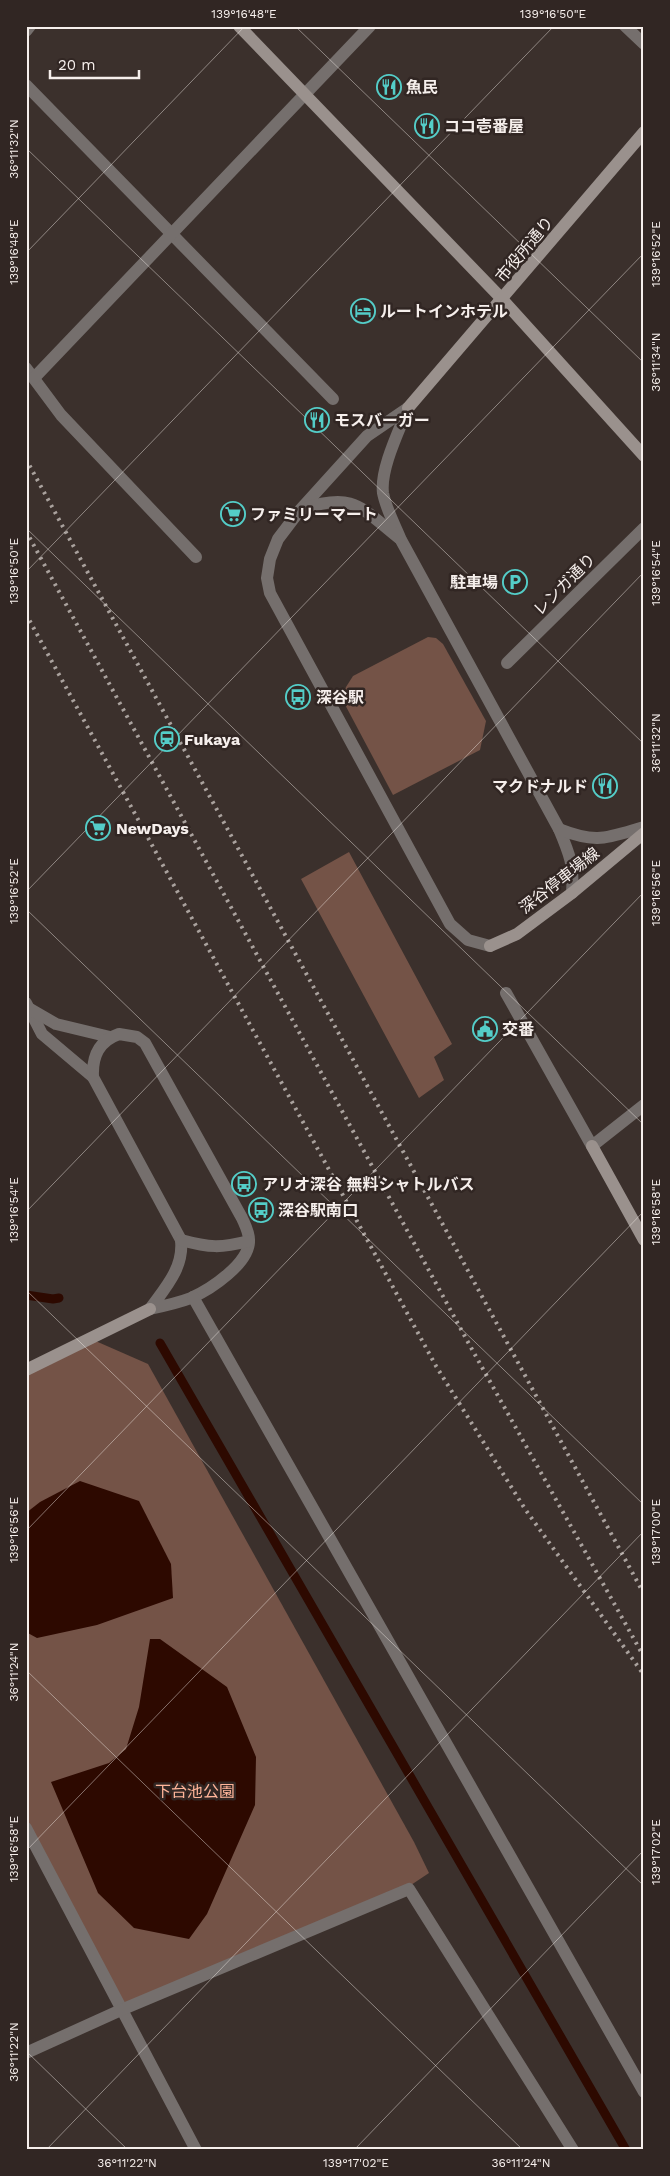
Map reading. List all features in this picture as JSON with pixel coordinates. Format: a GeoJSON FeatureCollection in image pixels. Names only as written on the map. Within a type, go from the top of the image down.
{"type":"FeatureCollection","features":[{"type":"Feature","properties":{"kind":"street"},"geometry":{"type":"LineString","coordinates":[[26,31],[30,26]]}},
{"type":"Feature","properties":{"kind":"street"},"geometry":{"type":"LineString","coordinates":[[239,26],[502,299],[644,456]]}},
{"type":"Feature","properties":{"kind":"street"},"geometry":{"type":"LineString","coordinates":[[196,557],[61,415],[30,373],[172,235],[370,26]]}},
{"type":"Feature","properties":{"kind":"street"},"geometry":{"type":"LineString","coordinates":[[625,26],[644,44]]}},
{"type":"Feature","properties":{"kind":"street"},"geometry":{"type":"LineString","coordinates":[[26,85],[333,399]]}},
{"type":"Feature","properties":{"kind":"street","name":"市役所通り"},"geometry":{"type":"LineString","coordinates":[[408,408],[644,132]]}},
{"type":"Feature","properties":{"kind":"street"},"geometry":{"type":"LineString","coordinates":[[300,510],[368,436],[408,408]]}},
{"type":"Feature","properties":{"kind":"street"},"geometry":{"type":"LineString","coordinates":[[408,408],[388,461],[383,490],[401,540],[560,829],[571,857],[573,874],[572,893]]}},
{"type":"Feature","properties":{"kind":"street"},"geometry":{"type":"LineString","coordinates":[[300,510],[320,503],[346,502],[362,509],[401,540]]}},
{"type":"Feature","properties":{"kind":"street","name":"深谷停車場線"},"geometry":{"type":"LineString","coordinates":[[300,510],[278,539],[270,559],[267,578],[270,593],[450,924],[468,940],[490,946],[517,934],[572,893],[644,833]]}},
{"type":"Feature","properties":{"kind":"street","name":"レンガ通り"},"geometry":{"type":"LineString","coordinates":[[508,663],[644,528]]}},
{"type":"Feature","properties":{"kind":"street"},"geometry":{"type":"LineString","coordinates":[[560,829],[581,837],[604,839],[644,827]]}},
{"type":"Feature","properties":{"kind":"street"},"geometry":{"type":"LineString","coordinates":[[506,994],[644,1240]]}},
{"type":"Feature","properties":{"kind":"street"},"geometry":{"type":"LineString","coordinates":[[26,1370],[150,1309],[192,1297],[237,1267],[247,1255],[250,1240],[242,1218],[146,1043],[128,1034],[110,1037],[56,1024],[28,1006]]}},
{"type":"Feature","properties":{"kind":"street"},"geometry":{"type":"LineString","coordinates":[[28,1006],[42,1034],[93,1077],[181,1240],[181,1260],[176,1272],[150,1309]]}},
{"type":"Feature","properties":{"kind":"street"},"geometry":{"type":"LineString","coordinates":[[93,1077],[92,1062],[95,1054],[110,1037]]}},
{"type":"Feature","properties":{"kind":"street"},"geometry":{"type":"LineString","coordinates":[[592,1146],[644,1105]]}},
{"type":"Feature","properties":{"kind":"street"},"geometry":{"type":"LineString","coordinates":[[181,1240],[205,1247],[226,1246],[250,1240]]}},
{"type":"Feature","properties":{"kind":"street"},"geometry":{"type":"LineString","coordinates":[[192,1297],[644,2092]]}},
{"type":"Feature","properties":{"kind":"street"},"geometry":{"type":"LineString","coordinates":[[26,1828],[196,2150]]}},
{"type":"Feature","properties":{"kind":"street"},"geometry":{"type":"LineString","coordinates":[[26,2053],[121,2010],[409,1889],[573,2150]]}},
{"type":"Feature","properties":{"kind":"green space"},"geometry":{"type":"Polygon","coordinates":[[[428,637],[436,638],[443,644],[486,721],[480,750],[393,795],[342,699],[346,687],[353,676],[428,637]]]}},
{"type":"Feature","properties":{"kind":"green space"},"geometry":{"type":"Polygon","coordinates":[[[349,852],[452,1044],[434,1057],[444,1080],[419,1098],[301,879],[349,852]]]}},
{"type":"Feature","properties":{"kind":"green space","name":"下台池公園"},"geometry":{"type":"Polygon","coordinates":[[[91,1339],[148,1364],[414,1842],[429,1873],[396,1895],[121,2010],[26,1828],[26,1370],[91,1339]]]}},
{"type":"Feature","properties":{"kind":"shaded area"},"geometry":{"type":"Polygon","coordinates":[[[80,1481],[139,1501],[171,1564],[173,1598],[97,1625],[37,1638],[26,1632],[26,1513],[40,1502],[80,1481]]]}},
{"type":"Feature","properties":{"kind":"shaded area"},"geometry":{"type":"Polygon","coordinates":[[[150,1639],[160,1639],[227,1687],[256,1757],[255,1805],[207,1914],[189,1939],[134,1928],[98,1893],[51,1782],[109,1763],[126,1749],[139,1707],[150,1639]]]}},
{"type":"Feature","properties":{"kind":"waterway"},"geometry":{"type":"LineString","coordinates":[[26,1295],[53,1299],[59,1298]]}},
{"type":"Feature","properties":{"kind":"waterway"},"geometry":{"type":"LineString","coordinates":[[160,1343],[626,2150]]}},
{"type":"Feature","properties":{"kind":"railway"},"geometry":{"type":"LineString","coordinates":[[26,459],[644,1594]]}},
{"type":"Feature","properties":{"kind":"railway"},"geometry":{"type":"LineString","coordinates":[[26,531],[469,1344],[644,1657]]}},
{"type":"Feature","properties":{"kind":"railway"},"geometry":{"type":"LineString","coordinates":[[26,614],[436,1366],[525,1509],[644,1675]]}},
{"type":"Feature","properties":{"kind":"place","name":"魚民"},"geometry":{"type":"Point","coordinates":[389,87]}},
{"type":"Feature","properties":{"kind":"place","name":"ココ壱番屋"},"geometry":{"type":"Point","coordinates":[427,126]}},
{"type":"Feature","properties":{"kind":"place","name":"ルートインホテル"},"geometry":{"type":"Point","coordinates":[363,311]}},
{"type":"Feature","properties":{"kind":"place","name":"モスバーガー"},"geometry":{"type":"Point","coordinates":[317,420]}},
{"type":"Feature","properties":{"kind":"place","name":"ファミリーマート"},"geometry":{"type":"Point","coordinates":[233,514]}},
{"type":"Feature","properties":{"kind":"place","name":"駐車場"},"geometry":{"type":"Point","coordinates":[515,582]}},
{"type":"Feature","properties":{"kind":"place","name":"深谷駅"},"geometry":{"type":"Point","coordinates":[298,697]}},
{"type":"Feature","properties":{"kind":"place","name":"Fukaya"},"geometry":{"type":"Point","coordinates":[167,739]}},
{"type":"Feature","properties":{"kind":"place","name":"マクドナルド"},"geometry":{"type":"Point","coordinates":[605,786]}},
{"type":"Feature","properties":{"kind":"place","name":"NewDays"},"geometry":{"type":"Point","coordinates":[98,828]}},
{"type":"Feature","properties":{"kind":"place","name":"交番"},"geometry":{"type":"Point","coordinates":[485,1029]}},
{"type":"Feature","properties":{"kind":"place","name":"アリオ深谷 無料シャトルバス"},"geometry":{"type":"Point","coordinates":[244,1184]}},
{"type":"Feature","properties":{"kind":"place","name":"深谷駅南口"},"geometry":{"type":"Point","coordinates":[261,1210]}}]}
